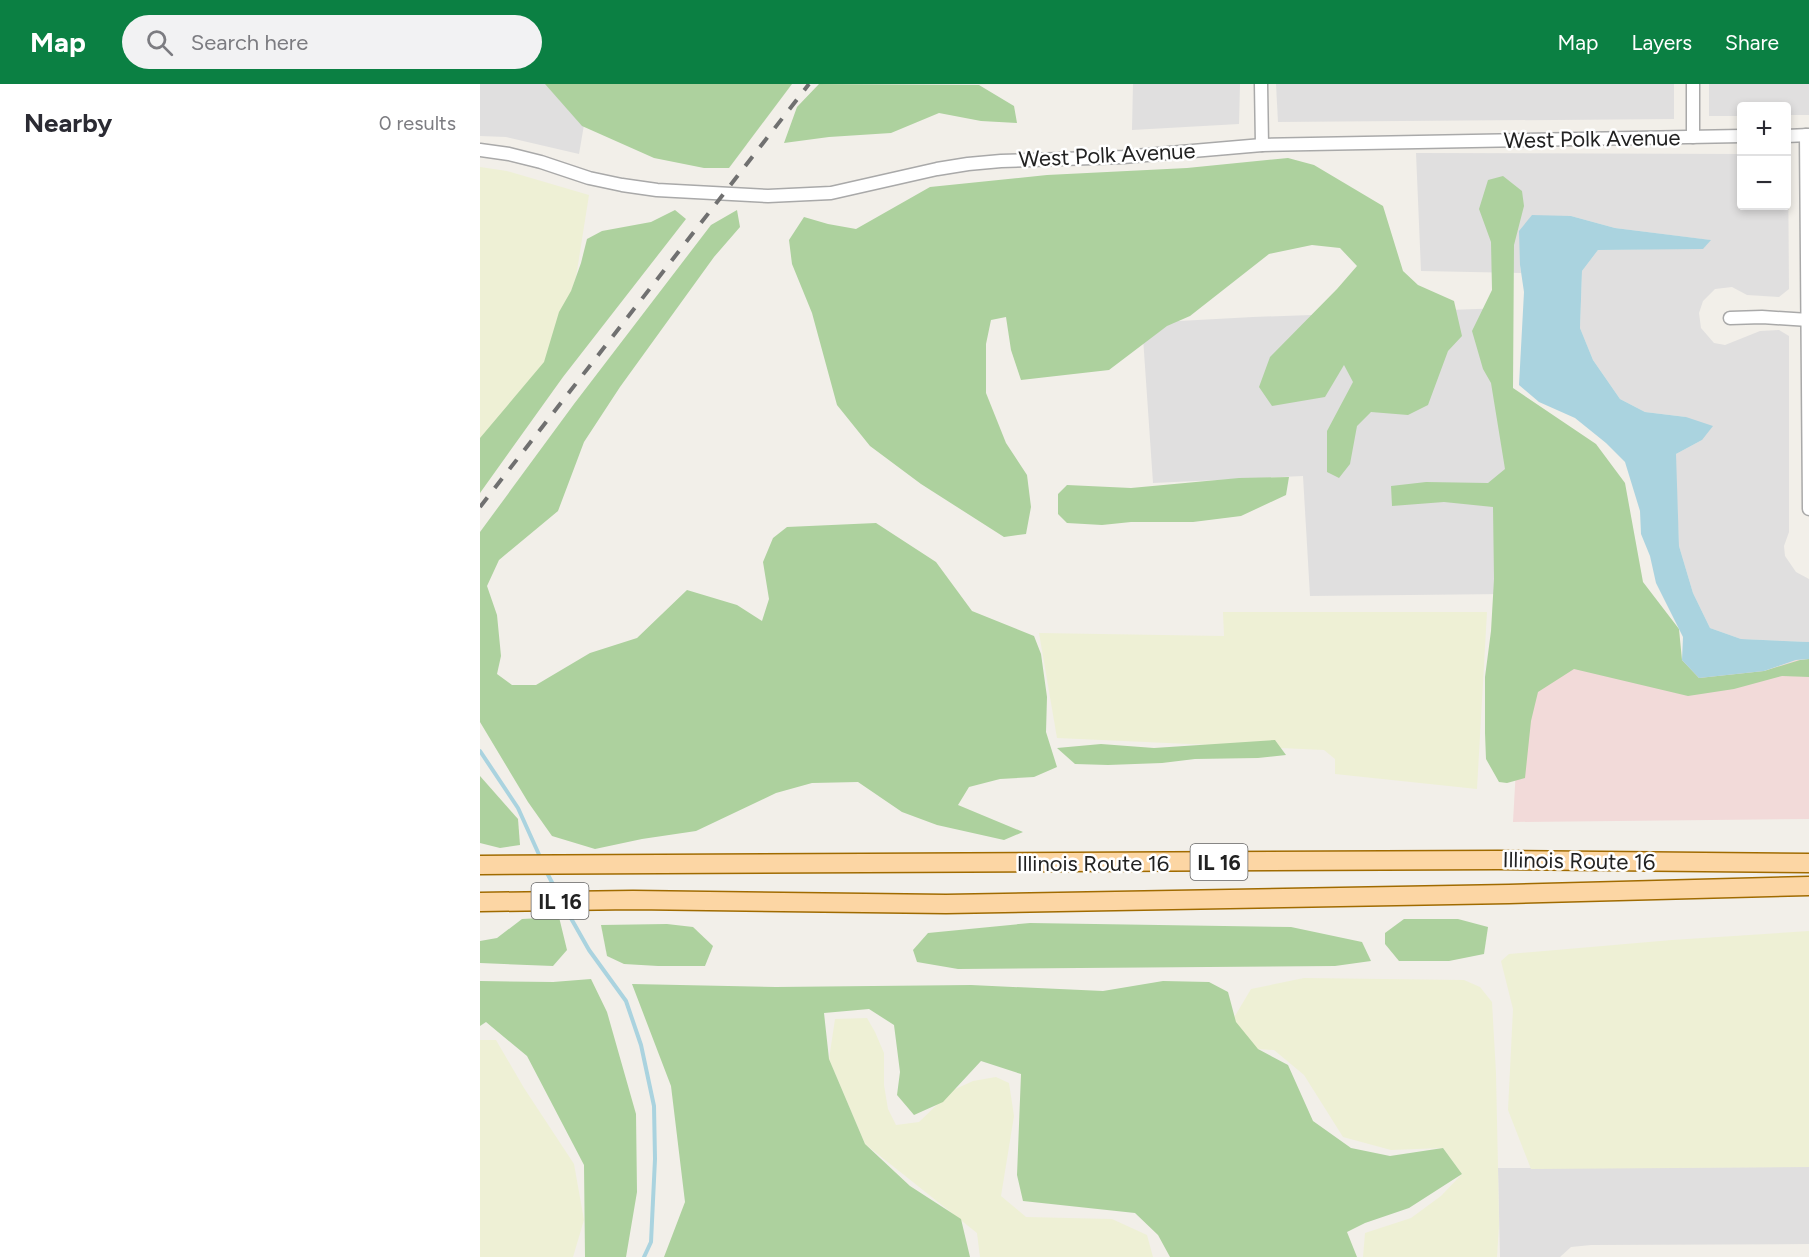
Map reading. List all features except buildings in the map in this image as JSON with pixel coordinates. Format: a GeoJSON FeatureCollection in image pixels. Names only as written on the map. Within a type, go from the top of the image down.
{"type":"FeatureCollection","features":[{"type":"Feature","properties":{"kind":"main road","name":"Illinois Route 16"},"geometry":{"type":"LineString","coordinates":[[482,866],[1498,860],[1809,863]]}},
{"type":"Feature","properties":{"kind":"main road","name":"Illinois Route 16"},"geometry":{"type":"LineString","coordinates":[[484,902],[633,900],[946,904],[1809,886]]}},
{"type":"Feature","properties":{"kind":"street"},"geometry":{"type":"LineString","coordinates":[[1261,84],[1262,145]]}},
{"type":"Feature","properties":{"kind":"street"},"geometry":{"type":"LineString","coordinates":[[1693,84],[1693,137]]}},
{"type":"Feature","properties":{"kind":"street"},"geometry":{"type":"LineString","coordinates":[[1791,136],[1808,135],[1809,509]]}},
{"type":"Feature","properties":{"kind":"street","name":"West Polk Avenue"},"geometry":{"type":"LineString","coordinates":[[480,150],[509,154],[589,178],[622,185],[670,191],[768,196],[831,193],[968,164],[1001,161],[1123,157],[1262,145],[1737,136]]}},
{"type":"Feature","properties":{"kind":"street"},"geometry":{"type":"LineString","coordinates":[[1730,318],[1771,317],[1809,320]]}},
{"type":"Feature","properties":{"kind":"shaded area"},"geometry":{"type":"Polygon","coordinates":[[[480,84],[591,84],[579,154],[506,137],[480,136],[480,84]]]}},
{"type":"Feature","properties":{"kind":"shaded area"},"geometry":{"type":"Polygon","coordinates":[[[1133,84],[1240,84],[1239,124],[1132,130],[1133,84]]]}},
{"type":"Feature","properties":{"kind":"shaded area"},"geometry":{"type":"Polygon","coordinates":[[[1276,84],[1674,84],[1674,119],[1278,122],[1276,84]]]}},
{"type":"Feature","properties":{"kind":"shaded area"},"geometry":{"type":"Polygon","coordinates":[[[1709,84],[1809,84],[1809,115],[1791,115],[1791,102],[1737,102],[1737,116],[1709,116],[1709,84]]]}},
{"type":"Feature","properties":{"kind":"shaded area"},"geometry":{"type":"Polygon","coordinates":[[[1416,153],[1737,154],[1737,210],[1788,210],[1789,289],[1779,297],[1747,295],[1732,287],[1715,289],[1703,301],[1699,313],[1701,328],[1714,343],[1725,345],[1760,331],[1779,330],[1789,336],[1789,532],[1784,546],[1785,556],[1796,572],[1809,579],[1809,642],[1741,639],[1710,628],[1693,593],[1679,546],[1676,478],[1676,454],[1702,440],[1686,417],[1645,412],[1620,399],[1593,360],[1580,328],[1582,271],[1598,250],[1649,249],[1710,240],[1615,228],[1571,216],[1520,265],[1521,273],[1421,271],[1416,153]]]}},
{"type":"Feature","properties":{"kind":"shaded area"},"geometry":{"type":"Polygon","coordinates":[[[1504,308],[1507,594],[1310,596],[1303,476],[1153,483],[1142,323],[1504,308]]]}},
{"type":"Feature","properties":{"kind":"shaded area"},"geometry":{"type":"Polygon","coordinates":[[[1809,659],[1809,819],[1513,822],[1522,661],[1682,660],[1764,671],[1796,660],[1809,659]]]}},
{"type":"Feature","properties":{"kind":"shaded area"},"geometry":{"type":"Polygon","coordinates":[[[1809,1167],[1809,1244],[1591,1245],[1571,1247],[1560,1257],[1500,1257],[1498,1168],[1809,1167]]]}},
{"type":"Feature","properties":{"kind":"green space"},"geometry":{"type":"Polygon","coordinates":[[[545,84],[792,84],[729,168],[704,168],[654,158],[582,126],[545,84]]]}},
{"type":"Feature","properties":{"kind":"green space"},"geometry":{"type":"Polygon","coordinates":[[[819,84],[979,85],[1014,106],[1017,123],[981,121],[939,113],[891,133],[784,143],[797,107],[819,84]]]}},
{"type":"Feature","properties":{"kind":"green space"},"geometry":{"type":"Polygon","coordinates":[[[1288,158],[1314,165],[1383,206],[1403,271],[1418,285],[1454,301],[1462,336],[1448,351],[1428,405],[1408,415],[1371,412],[1357,426],[1350,464],[1339,478],[1327,472],[1327,431],[1353,382],[1344,365],[1325,397],[1272,406],[1259,387],[1270,357],[1357,266],[1340,248],[1312,245],[1269,254],[1190,316],[1167,326],[1109,370],[1021,380],[1011,350],[1006,317],[991,320],[986,344],[986,393],[1006,443],[1027,475],[1031,507],[1026,534],[1004,537],[921,484],[870,446],[837,405],[812,313],[792,264],[789,240],[804,217],[856,229],[930,187],[1047,175],[1187,168],[1288,158]]]}},
{"type":"Feature","properties":{"kind":"green space"},"geometry":{"type":"Polygon","coordinates":[[[480,167],[507,171],[589,195],[576,277],[544,369],[480,456],[480,167]]]}},
{"type":"Feature","properties":{"kind":"green space"},"geometry":{"type":"Polygon","coordinates":[[[1503,176],[1522,191],[1524,206],[1514,245],[1513,388],[1596,444],[1625,483],[1643,582],[1679,629],[1682,660],[1699,678],[1764,671],[1809,659],[1809,677],[1782,676],[1734,689],[1688,696],[1574,669],[1538,692],[1531,721],[1525,778],[1507,783],[1499,782],[1486,759],[1485,677],[1494,579],[1493,507],[1444,502],[1392,506],[1391,486],[1426,482],[1488,483],[1505,469],[1491,383],[1483,369],[1472,331],[1492,290],[1491,242],[1479,209],[1488,180],[1503,176]]]}},
{"type":"Feature","properties":{"kind":"green space"},"geometry":{"type":"Polygon","coordinates":[[[675,210],[686,219],[563,377],[480,493],[480,438],[544,362],[559,312],[571,291],[587,239],[602,231],[651,222],[675,210]]]}},
{"type":"Feature","properties":{"kind":"green space"},"geometry":{"type":"Polygon","coordinates":[[[737,210],[740,227],[714,257],[620,387],[584,442],[558,511],[499,560],[487,586],[497,615],[501,656],[497,674],[512,685],[536,685],[590,653],[637,638],[687,590],[737,605],[762,621],[769,599],[763,562],[773,538],[787,527],[876,523],[936,562],[972,611],[1034,636],[1041,654],[1047,697],[1046,732],[1057,767],[1034,777],[1000,779],[969,787],[958,805],[1023,832],[1004,840],[937,825],[902,812],[858,782],[812,783],[776,793],[696,831],[595,849],[552,836],[528,802],[480,722],[480,532],[574,404],[711,225],[737,210]]]}},
{"type":"Feature","properties":{"kind":"green space"},"geometry":{"type":"Polygon","coordinates":[[[1289,477],[1286,495],[1241,516],[1193,522],[1131,522],[1102,525],[1067,523],[1058,514],[1058,494],[1067,485],[1131,488],[1239,478],[1289,477]]]}},
{"type":"Feature","properties":{"kind":"green space"},"geometry":{"type":"Polygon","coordinates":[[[1223,612],[1487,612],[1477,789],[1335,774],[1335,759],[1324,750],[1057,738],[1039,633],[1224,636],[1223,612]]]}},
{"type":"Feature","properties":{"kind":"green space"},"geometry":{"type":"Polygon","coordinates":[[[1275,740],[1286,755],[1108,765],[1075,764],[1057,748],[1101,744],[1154,748],[1275,740]]]}},
{"type":"Feature","properties":{"kind":"green space"},"geometry":{"type":"Polygon","coordinates":[[[480,776],[518,819],[520,845],[500,848],[480,843],[480,776]]]}},
{"type":"Feature","properties":{"kind":"green space"},"geometry":{"type":"Polygon","coordinates":[[[559,917],[567,950],[553,966],[480,963],[480,941],[497,938],[522,919],[559,917]]]}},
{"type":"Feature","properties":{"kind":"green space"},"geometry":{"type":"Polygon","coordinates":[[[1404,919],[1458,919],[1488,927],[1484,954],[1449,961],[1399,961],[1385,944],[1385,933],[1404,919]]]}},
{"type":"Feature","properties":{"kind":"green space"},"geometry":{"type":"Polygon","coordinates":[[[1030,923],[1291,927],[1362,942],[1371,961],[1335,966],[958,969],[917,962],[913,950],[928,933],[1030,923]]]}},
{"type":"Feature","properties":{"kind":"green space"},"geometry":{"type":"Polygon","coordinates":[[[667,924],[693,927],[713,946],[705,966],[624,964],[607,956],[601,925],[667,924]]]}},
{"type":"Feature","properties":{"kind":"green space"},"geometry":{"type":"Polygon","coordinates":[[[1809,931],[1809,1167],[1531,1169],[1508,1110],[1513,1009],[1501,961],[1509,954],[1809,931]]]}},
{"type":"Feature","properties":{"kind":"green space"},"geometry":{"type":"Polygon","coordinates":[[[1304,978],[1464,980],[1480,987],[1492,1002],[1498,1168],[1497,1257],[1363,1257],[1365,1233],[1411,1218],[1441,1196],[1462,1174],[1443,1148],[1391,1150],[1343,1137],[1304,1075],[1274,1050],[1258,1049],[1229,1026],[1251,989],[1304,978]]]}},
{"type":"Feature","properties":{"kind":"green space"},"geometry":{"type":"Polygon","coordinates":[[[591,979],[607,1012],[636,1114],[637,1192],[626,1257],[585,1257],[584,1165],[527,1056],[486,1022],[480,1026],[480,981],[553,982],[591,979]]]}},
{"type":"Feature","properties":{"kind":"green space"},"geometry":{"type":"Polygon","coordinates":[[[1163,981],[1209,982],[1228,992],[1236,1022],[1258,1049],[1288,1065],[1313,1121],[1351,1148],[1390,1156],[1443,1148],[1462,1174],[1409,1208],[1365,1223],[1347,1232],[1357,1257],[1170,1257],[1158,1235],[1135,1213],[1023,1201],[1017,1175],[1021,1074],[981,1061],[943,1102],[914,1115],[897,1095],[900,1072],[894,1025],[869,1009],[824,1013],[829,1059],[865,1144],[910,1186],[961,1219],[970,1257],[664,1257],[685,1202],[671,1086],[632,984],[776,987],[971,985],[1103,991],[1163,981]]]}},
{"type":"Feature","properties":{"kind":"green space"},"geometry":{"type":"Polygon","coordinates":[[[867,1018],[884,1053],[884,1085],[888,1109],[896,1125],[919,1122],[951,1091],[973,1081],[996,1077],[1009,1083],[1014,1116],[1001,1196],[1026,1217],[1112,1219],[1147,1235],[1153,1257],[980,1257],[977,1233],[865,1144],[829,1059],[835,1019],[867,1018]]]}},
{"type":"Feature","properties":{"kind":"green space"},"geometry":{"type":"Polygon","coordinates":[[[480,1040],[496,1040],[524,1088],[574,1164],[584,1220],[573,1257],[480,1257],[480,1040]]]}},
{"type":"Feature","properties":{"kind":"water"},"geometry":{"type":"Polygon","coordinates":[[[1532,215],[1571,216],[1615,228],[1711,240],[1703,249],[1598,250],[1582,271],[1580,328],[1593,360],[1620,399],[1645,412],[1686,417],[1713,426],[1702,440],[1676,454],[1679,546],[1693,593],[1710,628],[1741,639],[1809,642],[1809,659],[1796,660],[1764,671],[1699,678],[1682,660],[1683,637],[1656,583],[1650,556],[1641,534],[1640,511],[1625,462],[1575,418],[1539,402],[1519,385],[1524,292],[1519,231],[1532,215]]]}},
{"type":"Feature","properties":{"kind":"waterway"},"geometry":{"type":"LineString","coordinates":[[480,751],[518,808],[541,859]]}},
{"type":"Feature","properties":{"kind":"waterway"},"geometry":{"type":"LineString","coordinates":[[545,869],[558,894]]}},
{"type":"Feature","properties":{"kind":"waterway"},"geometry":{"type":"LineString","coordinates":[[564,906],[589,950],[626,1001],[641,1045],[654,1106],[655,1159],[651,1242],[644,1257]]}},
{"type":"Feature","properties":{"kind":"railway"},"geometry":{"type":"LineString","coordinates":[[480,507],[809,84]]}}]}
